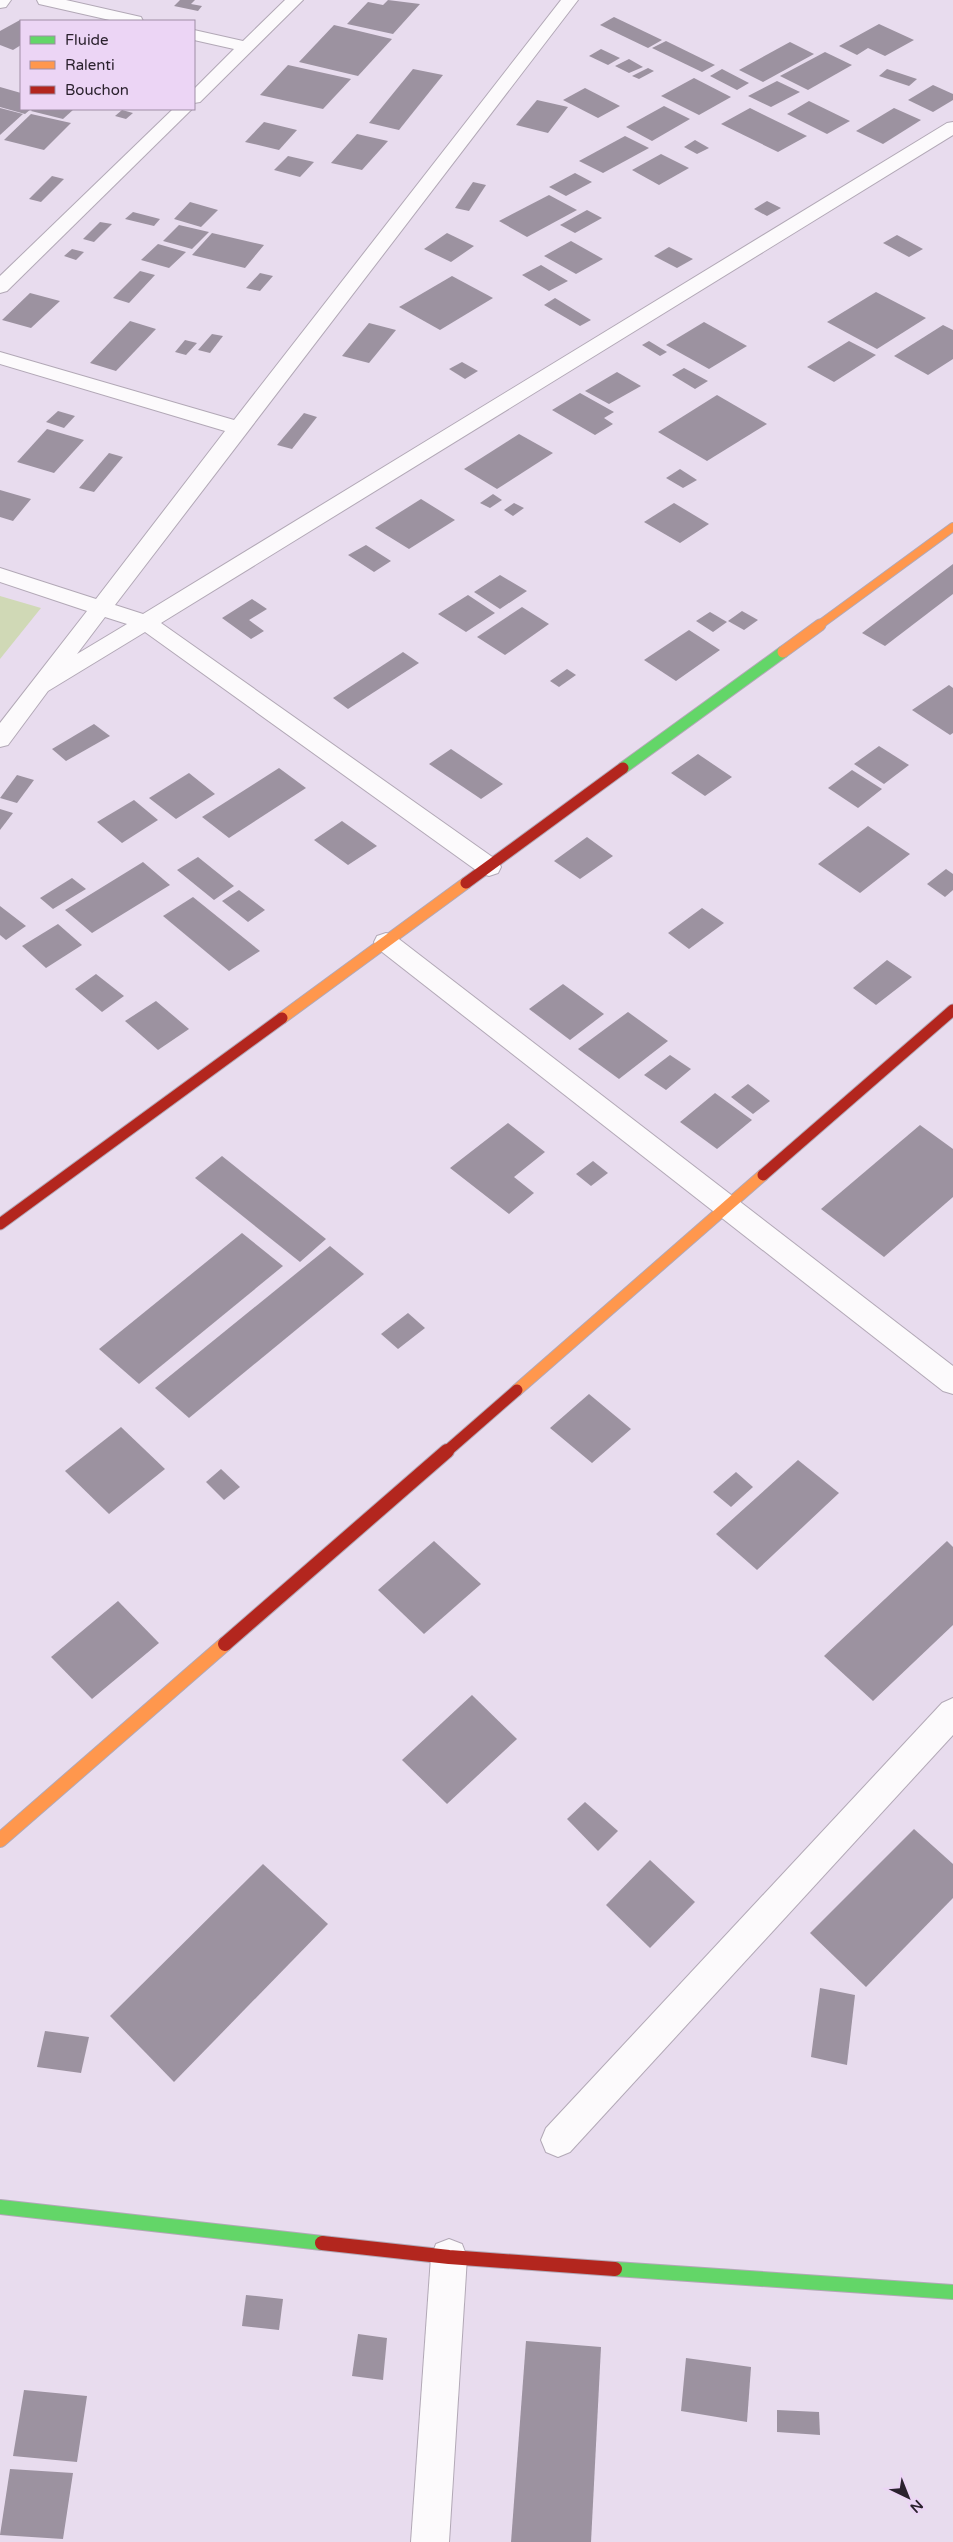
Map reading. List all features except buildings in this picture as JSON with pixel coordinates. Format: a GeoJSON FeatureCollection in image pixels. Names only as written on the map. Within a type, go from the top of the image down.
{"type":"FeatureCollection","features":[{"type":"Feature","properties":{"kind":"street"},"geometry":{"type":"LineString","coordinates":[[0,3],[3,0]]}},
{"type":"Feature","properties":{"kind":"street"},"geometry":{"type":"LineString","coordinates":[[45,0],[131,20]]}},
{"type":"Feature","properties":{"kind":"street"},"geometry":{"type":"LineString","coordinates":[[195,97],[295,0]]}},
{"type":"Feature","properties":{"kind":"street"},"geometry":{"type":"LineString","coordinates":[[0,740],[238,428],[570,0]]}},
{"type":"Feature","properties":{"kind":"street"},"geometry":{"type":"LineString","coordinates":[[195,35],[246,48]]}},
{"type":"Feature","properties":{"kind":"street"},"geometry":{"type":"LineString","coordinates":[[0,286],[182,110]]}},
{"type":"Feature","properties":{"kind":"street"},"geometry":{"type":"LineString","coordinates":[[41,686],[953,127]]}},
{"type":"Feature","properties":{"kind":"street"},"geometry":{"type":"LineString","coordinates":[[0,358],[238,428]]}},
{"type":"Feature","properties":{"kind":"street"},"geometry":{"type":"LineString","coordinates":[[0,1224],[953,527]]}},
{"type":"Feature","properties":{"kind":"street"},"geometry":{"type":"LineString","coordinates":[[0,575],[145,622],[489,867]]}},
{"type":"Feature","properties":{"kind":"street"},"geometry":{"type":"LineString","coordinates":[[386,942],[953,1382]]}},
{"type":"Feature","properties":{"kind":"street"},"geometry":{"type":"LineString","coordinates":[[0,1840],[953,1010]]}},
{"type":"Feature","properties":{"kind":"street"},"geometry":{"type":"LineString","coordinates":[[558,2140],[953,1713]]}},
{"type":"Feature","properties":{"kind":"street"},"geometry":{"type":"LineString","coordinates":[[0,2207],[449,2257],[953,2292]]}},
{"type":"Feature","properties":{"kind":"street"},"geometry":{"type":"LineString","coordinates":[[430,2542],[449,2257]]}},
{"type":"Feature","properties":{"kind":"green space"},"geometry":{"type":"Polygon","coordinates":[[[0,596],[41,608],[0,659],[0,596]]]}},
{"type":"Feature","properties":{"kind":"traffic: fast"},"geometry":{"type":"LineString","coordinates":[[623,768],[783,652]]}},
{"type":"Feature","properties":{"kind":"traffic: fast"},"geometry":{"type":"LineString","coordinates":[[0,2207],[322,2243]]}},
{"type":"Feature","properties":{"kind":"traffic: fast"},"geometry":{"type":"LineString","coordinates":[[615,2269],[953,2292]]}},
{"type":"Feature","properties":{"kind":"traffic: slow"},"geometry":{"type":"LineString","coordinates":[[783,652],[953,527]]}},
{"type":"Feature","properties":{"kind":"traffic: slow"},"geometry":{"type":"LineString","coordinates":[[282,1018],[466,883]]}},
{"type":"Feature","properties":{"kind":"traffic: slow"},"geometry":{"type":"LineString","coordinates":[[517,1390],[763,1175]]}},
{"type":"Feature","properties":{"kind":"traffic: slow"},"geometry":{"type":"LineString","coordinates":[[0,1840],[225,1644]]}},
{"type":"Feature","properties":{"kind":"traffic: jam"},"geometry":{"type":"LineString","coordinates":[[466,883],[623,768]]}},
{"type":"Feature","properties":{"kind":"traffic: jam"},"geometry":{"type":"LineString","coordinates":[[763,1175],[953,1010]]}},
{"type":"Feature","properties":{"kind":"traffic: jam"},"geometry":{"type":"LineString","coordinates":[[0,1224],[282,1018]]}},
{"type":"Feature","properties":{"kind":"traffic: jam"},"geometry":{"type":"LineString","coordinates":[[225,1644],[517,1390]]}},
{"type":"Feature","properties":{"kind":"traffic: jam"},"geometry":{"type":"LineString","coordinates":[[322,2243],[449,2257],[615,2269]]}}]}
